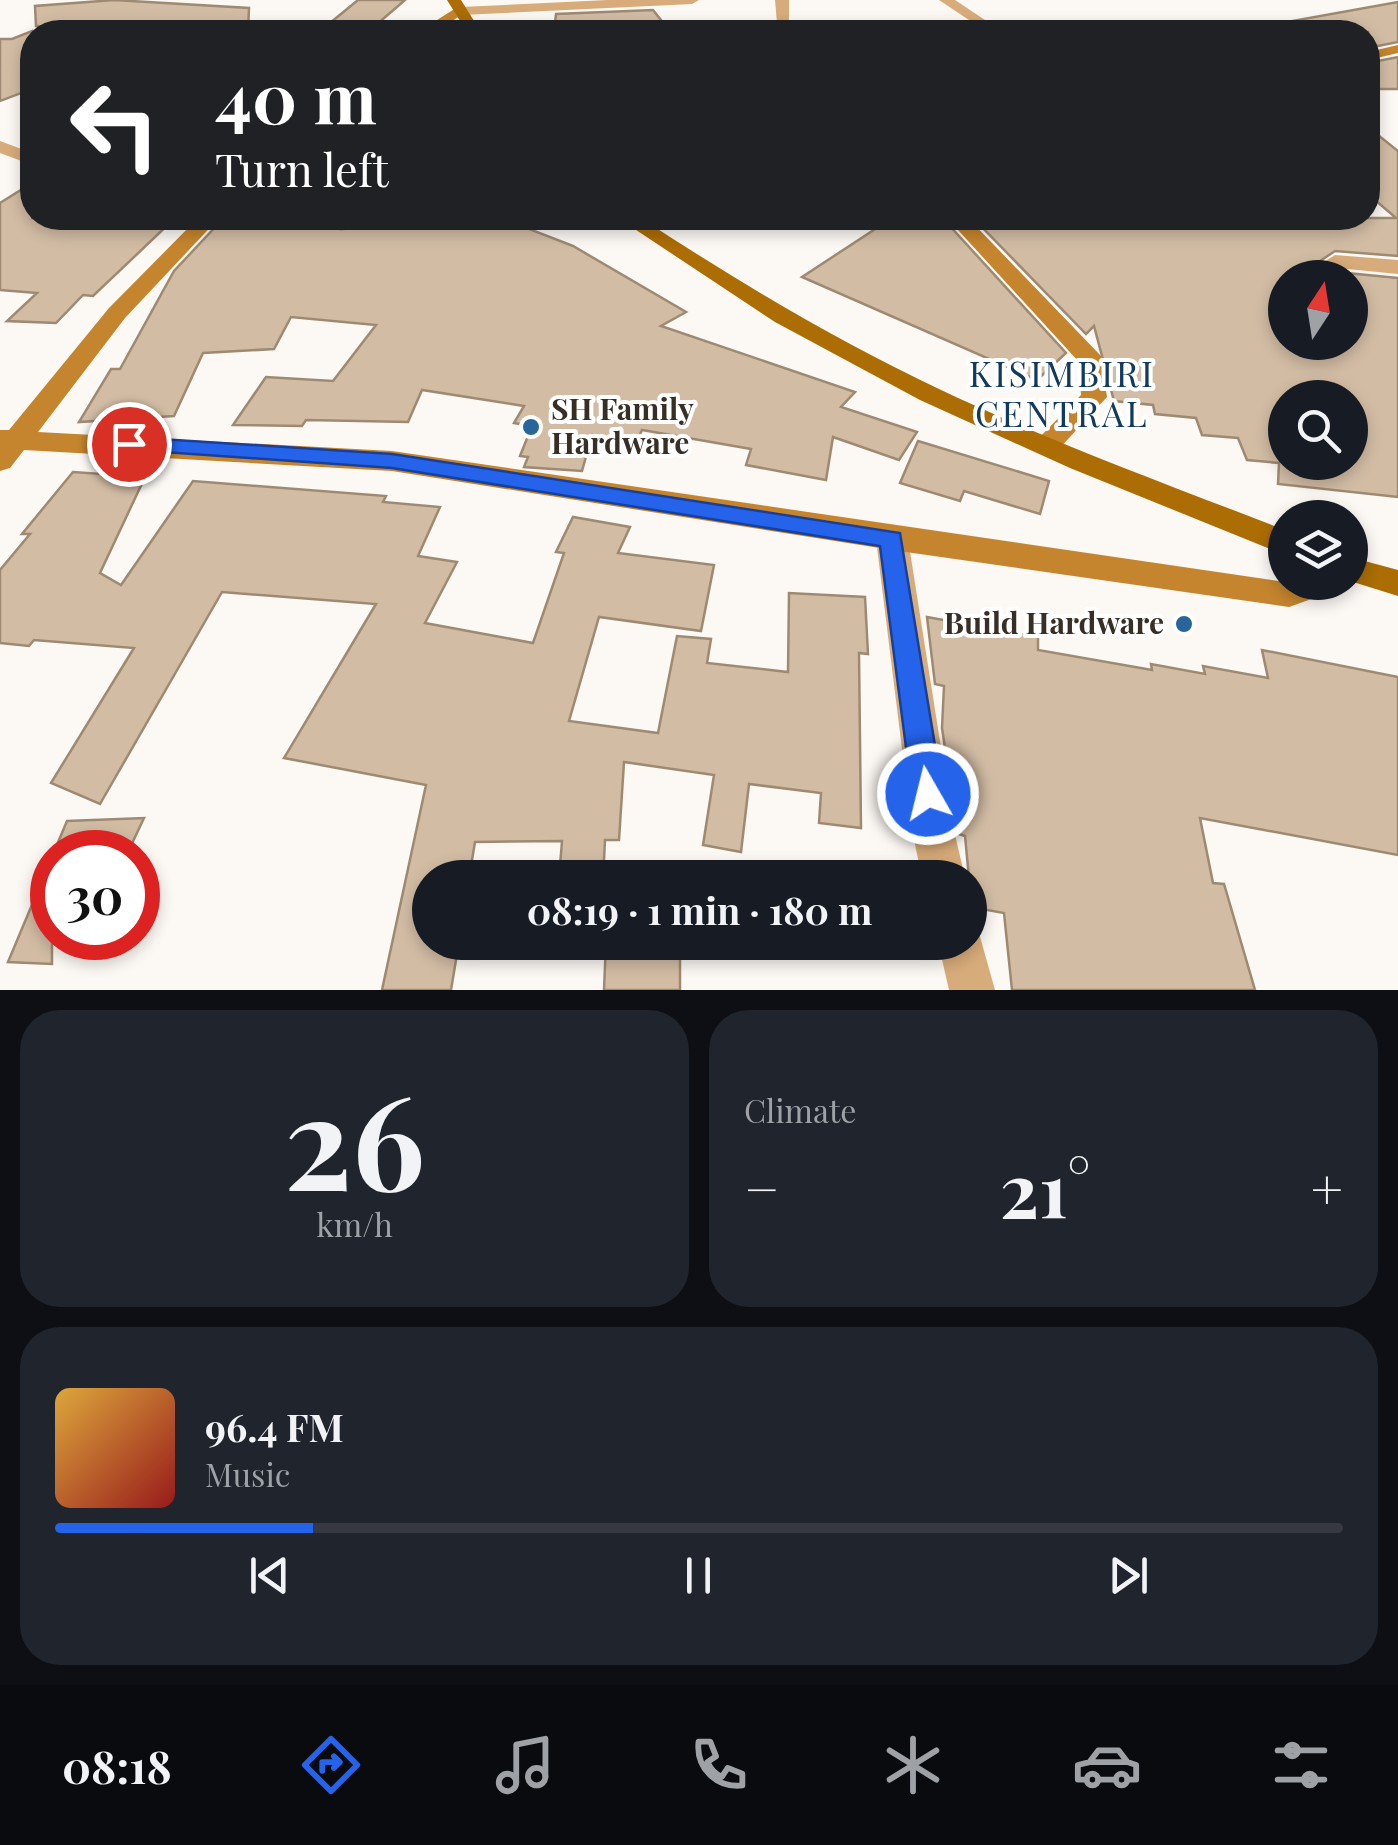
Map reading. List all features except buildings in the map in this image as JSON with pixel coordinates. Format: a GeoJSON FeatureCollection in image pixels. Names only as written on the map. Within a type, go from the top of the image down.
{"type":"FeatureCollection","features":[{"type":"Feature","properties":{"kind":"main road"},"geometry":{"type":"LineString","coordinates":[[646,230],[711,274],[882,372],[1046,445],[1268,535]]}},
{"type":"Feature","properties":{"kind":"main road"},"geometry":{"type":"LineString","coordinates":[[1368,575],[1398,583]]}},
{"type":"Feature","properties":{"kind":"street"},"geometry":{"type":"LineString","coordinates":[[458,6],[692,0]]}},
{"type":"Feature","properties":{"kind":"street"},"geometry":{"type":"LineString","coordinates":[[946,0],[977,20]]}},
{"type":"Feature","properties":{"kind":"street"},"geometry":{"type":"LineString","coordinates":[[5,445],[190,230]]}},
{"type":"Feature","properties":{"kind":"street"},"geometry":{"type":"LineString","coordinates":[[968,230],[1092,361],[1094,397],[1046,445]]}},
{"type":"Feature","properties":{"kind":"street"},"geometry":{"type":"LineString","coordinates":[[1368,265],[1398,267]]}},
{"type":"Feature","properties":{"kind":"street"},"geometry":{"type":"LineString","coordinates":[[5,445],[392,461],[892,539],[1268,591]]}},
{"type":"Feature","properties":{"kind":"street"},"geometry":{"type":"LineString","coordinates":[[892,539],[940,860]]}},
{"type":"Feature","properties":{"kind":"street"},"geometry":{"type":"LineString","coordinates":[[964,960],[972,990]]}},
{"type":"Feature","properties":{"kind":"place","name":"SH Family Hardware"},"geometry":{"type":"Point","coordinates":[531,427]}},
{"type":"Feature","properties":{"kind":"place","name":"Build Hardware"},"geometry":{"type":"Point","coordinates":[1184,624]}},
{"type":"Feature","properties":{"kind":"district","name":"KISIMBIRI CENTRAL"},"geometry":{"type":"Point","coordinates":[1062,395]}},
{"type":"Feature","properties":{"kind":"route"},"geometry":{"type":"LineString","coordinates":[[129,444],[392,461],[892,539],[928,794]]}}]}
